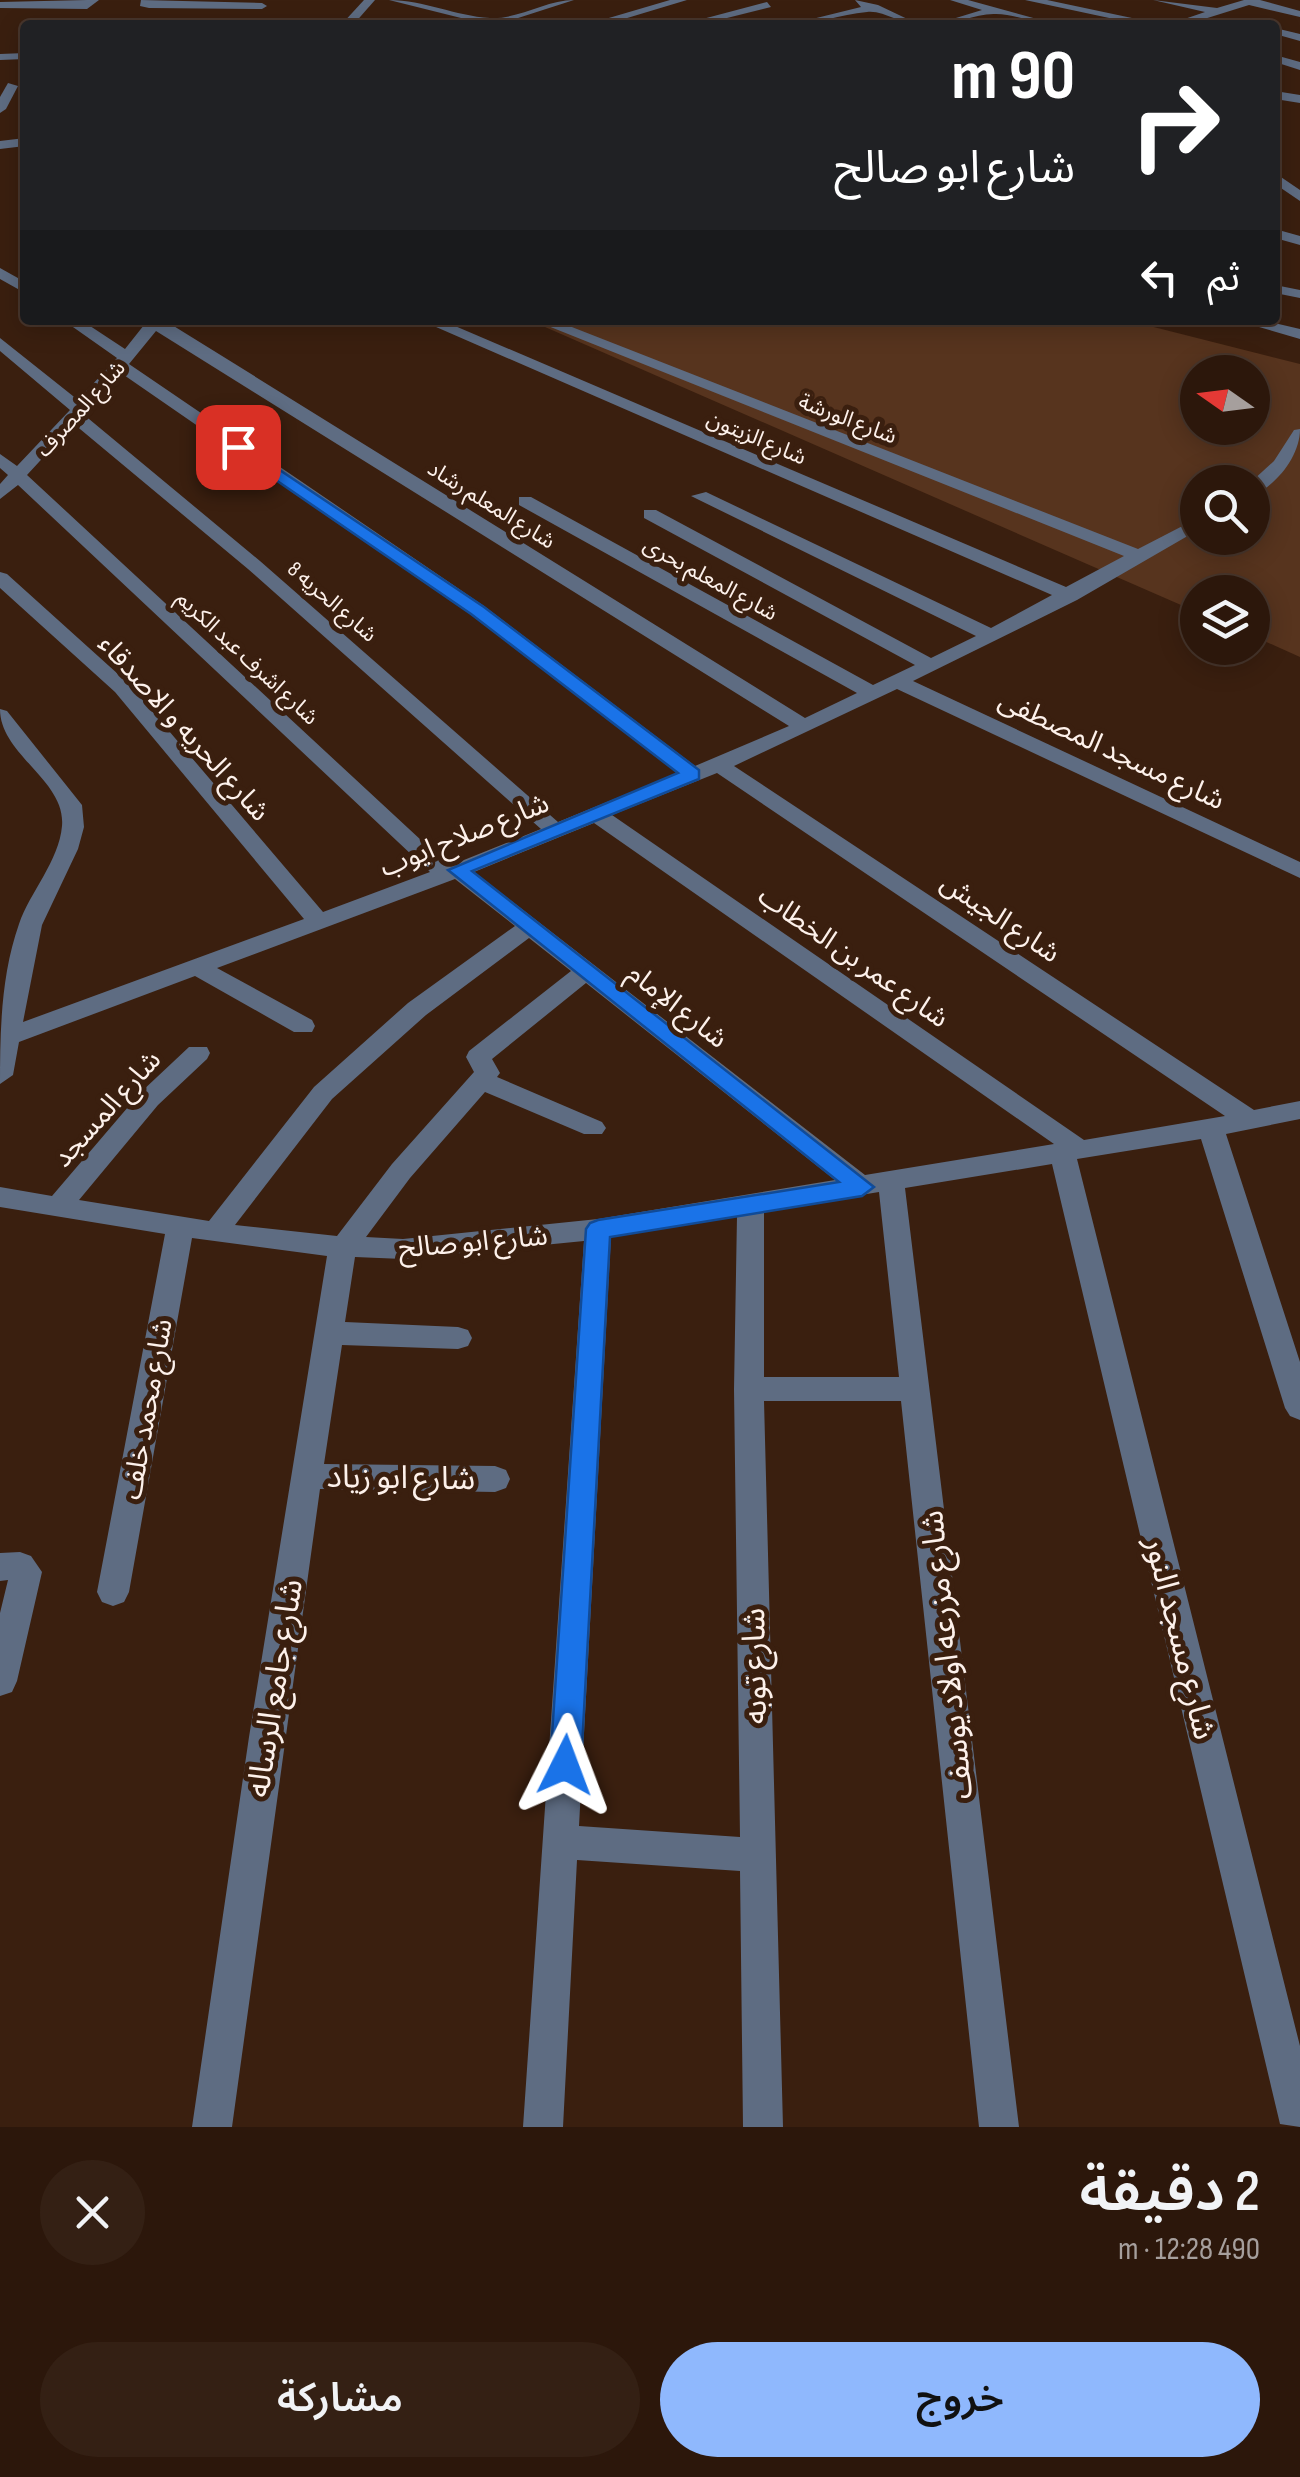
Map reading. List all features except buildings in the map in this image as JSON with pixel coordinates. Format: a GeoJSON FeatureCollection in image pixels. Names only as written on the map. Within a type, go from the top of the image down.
{"type":"FeatureCollection","features":[{"type":"Feature","properties":{"kind":"street"},"geometry":{"type":"LineString","coordinates":[[146,0],[146,4],[262,6]]}},
{"type":"Feature","properties":{"kind":"street"},"geometry":{"type":"LineString","coordinates":[[354,20],[370,0]]}},
{"type":"Feature","properties":{"kind":"street"},"geometry":{"type":"LineString","coordinates":[[394,0],[483,20]]}},
{"type":"Feature","properties":{"kind":"street"},"geometry":{"type":"LineString","coordinates":[[512,20],[569,0]]}},
{"type":"Feature","properties":{"kind":"street"},"geometry":{"type":"LineString","coordinates":[[609,20],[682,0]]}},
{"type":"Feature","properties":{"kind":"street"},"geometry":{"type":"LineString","coordinates":[[709,20],[772,6],[746,0]]}},
{"type":"Feature","properties":{"kind":"street"},"geometry":{"type":"LineString","coordinates":[[955,0],[1034,20]]}},
{"type":"Feature","properties":{"kind":"street"},"geometry":{"type":"LineString","coordinates":[[1030,0],[1132,20]]}},
{"type":"Feature","properties":{"kind":"street"},"geometry":{"type":"LineString","coordinates":[[1158,0],[1234,20]]}},
{"type":"Feature","properties":{"kind":"street"},"geometry":{"type":"LineString","coordinates":[[854,1],[902,20]]}},
{"type":"Feature","properties":{"kind":"street"},"geometry":{"type":"LineString","coordinates":[[1189,20],[1252,1],[1300,14]]}},
{"type":"Feature","properties":{"kind":"street"},"geometry":{"type":"LineString","coordinates":[[0,5],[92,3]]}},
{"type":"Feature","properties":{"kind":"street"},"geometry":{"type":"LineString","coordinates":[[448,12],[464,6]]}},
{"type":"Feature","properties":{"kind":"street"},"geometry":{"type":"LineString","coordinates":[[795,19],[818,20],[874,7]]}},
{"type":"Feature","properties":{"kind":"street"},"geometry":{"type":"LineString","coordinates":[[958,20],[996,10]]}},
{"type":"Feature","properties":{"kind":"street"},"geometry":{"type":"LineString","coordinates":[[0,109],[12,86]]}},
{"type":"Feature","properties":{"kind":"street"},"geometry":{"type":"LineString","coordinates":[[0,163],[4,144]]}},
{"type":"Feature","properties":{"kind":"street"},"geometry":{"type":"LineString","coordinates":[[1280,181],[1300,182]]}},
{"type":"Feature","properties":{"kind":"street"},"geometry":{"type":"LineString","coordinates":[[1280,181],[1300,197]]}},
{"type":"Feature","properties":{"kind":"street"},"geometry":{"type":"LineString","coordinates":[[77,325],[478,610],[692,774]]}},
{"type":"Feature","properties":{"kind":"street","name":"شارع المصرف"},"geometry":{"type":"LineString","coordinates":[[0,494],[153,325]]}},
{"type":"Feature","properties":{"kind":"street","name":"شارع المعلم رشاد"},"geometry":{"type":"LineString","coordinates":[[160,325],[804,726]]}},
{"type":"Feature","properties":{"kind":"street","name":"شارع الزيتون"},"geometry":{"type":"LineString","coordinates":[[440,325],[1070,596]]}},
{"type":"Feature","properties":{"kind":"street","name":"شارع الورشة"},"geometry":{"type":"LineString","coordinates":[[555,325],[1138,555]]}},
{"type":"Feature","properties":{"kind":"street"},"geometry":{"type":"LineString","coordinates":[[1263,325],[1300,334]]}},
{"type":"Feature","properties":{"kind":"street","name":"شارع الحريه 8"},"geometry":{"type":"LineString","coordinates":[[0,343],[555,830]]}},
{"type":"Feature","properties":{"kind":"street"},"geometry":{"type":"LineString","coordinates":[[1270,474],[1298,442]]}},
{"type":"Feature","properties":{"kind":"street","name":"شارع اشرف عبد الكريم"},"geometry":{"type":"LineString","coordinates":[[0,459],[451,872]]}},
{"type":"Feature","properties":{"kind":"street"},"geometry":{"type":"LineString","coordinates":[[700,496],[991,636]]}},
{"type":"Feature","properties":{"kind":"street","name":"شارع المعلم بحرى"},"geometry":{"type":"LineString","coordinates":[[525,500],[874,694]]}},
{"type":"Feature","properties":{"kind":"street"},"geometry":{"type":"LineString","coordinates":[[650,514],[932,666]]}},
{"type":"Feature","properties":{"kind":"street","name":"شارع صلاح ايوب"},"geometry":{"type":"LineString","coordinates":[[8,1036],[451,872],[718,764],[932,666],[1070,596],[1180,533]]}},
{"type":"Feature","properties":{"kind":"street","name":"شارع الحريه و الاصدقاء"},"geometry":{"type":"LineString","coordinates":[[0,578],[122,688],[319,922]]}},
{"type":"Feature","properties":{"kind":"street","name":"شارع مسجد المصطفى"},"geometry":{"type":"LineString","coordinates":[[898,682],[1300,871]]}},
{"type":"Feature","properties":{"kind":"street"},"geometry":{"type":"LineString","coordinates":[[0,715],[70,805],[73,827],[67,850],[30,925],[0,1075]]}},
{"type":"Feature","properties":{"kind":"street","name":"شارع الجيش"},"geometry":{"type":"LineString","coordinates":[[718,764],[1250,1120]]}},
{"type":"Feature","properties":{"kind":"street","name":"شارع عمر بن الخطاب"},"geometry":{"type":"LineString","coordinates":[[596,814],[1070,1150]]}},
{"type":"Feature","properties":{"kind":"street","name":"شارع الإمام"},"geometry":{"type":"LineString","coordinates":[[451,872],[530,926],[877,1185]]}},
{"type":"Feature","properties":{"kind":"street"},"geometry":{"type":"LineString","coordinates":[[214,1232],[323,1094],[393,1029],[530,926]]}},
{"type":"Feature","properties":{"kind":"street"},"geometry":{"type":"LineString","coordinates":[[197,968],[303,1026]]}},
{"type":"Feature","properties":{"kind":"street"},"geometry":{"type":"LineString","coordinates":[[342,1250],[401,1171],[488,1070],[478,1057],[586,971]]}},
{"type":"Feature","properties":{"kind":"street","name":"شارع المسجد"},"geometry":{"type":"LineString","coordinates":[[59,1206],[126,1125],[198,1053]]}},
{"type":"Feature","properties":{"kind":"street"},"geometry":{"type":"LineString","coordinates":[[480,1080],[592,1128]]}},
{"type":"Feature","properties":{"kind":"street","name":"شارع ابو صالح"},"geometry":{"type":"LineString","coordinates":[[0,1196],[342,1250],[403,1249],[598,1229],[877,1185],[1300,1110]]}},
{"type":"Feature","properties":{"kind":"street"},"geometry":{"type":"LineString","coordinates":[[1211,1128],[1300,1408]]}},
{"type":"Feature","properties":{"kind":"street","name":"شارع مسجد النور"},"geometry":{"type":"LineString","coordinates":[[1070,1150],[1300,2124]]}},
{"type":"Feature","properties":{"kind":"street","name":"شارع مزرعه اولاد يوسف"},"geometry":{"type":"LineString","coordinates":[[877,1185],[917,1388],[999,2127]]}},
{"type":"Feature","properties":{"kind":"street","name":"شارع توبه"},"geometry":{"type":"LineString","coordinates":[[752,1205],[749,1389],[763,2127]]}},
{"type":"Feature","properties":{"kind":"street","name":"شارع محمد خلف"},"geometry":{"type":"LineString","coordinates":[[113,1592],[180,1226]]}},
{"type":"Feature","properties":{"kind":"street"},"geometry":{"type":"LineString","coordinates":[[543,2127],[598,1229]]}},
{"type":"Feature","properties":{"kind":"street","name":"شارع جامع الرساله"},"geometry":{"type":"LineString","coordinates":[[212,2127],[342,1250]]}},
{"type":"Feature","properties":{"kind":"street"},"geometry":{"type":"LineString","coordinates":[[329,1333],[458,1338]]}},
{"type":"Feature","properties":{"kind":"street"},"geometry":{"type":"LineString","coordinates":[[749,1389],[917,1388]]}},
{"type":"Feature","properties":{"kind":"street","name":"شارع ابو زياد"},"geometry":{"type":"LineString","coordinates":[[306,1476],[495,1479]]}},
{"type":"Feature","properties":{"kind":"street"},"geometry":{"type":"LineString","coordinates":[[0,1680],[13,1570]]}},
{"type":"Feature","properties":{"kind":"street"},"geometry":{"type":"LineString","coordinates":[[560,1842],[757,1854]]}},
{"type":"Feature","properties":{"kind":"shaded area"},"geometry":{"type":"Polygon","coordinates":[[[540,325],[1146,325],[1264,355],[1180,355],[1180,445],[1270,445],[1270,356],[1300,364],[1300,657],[1270,644],[1270,575],[1180,575],[1180,605],[540,325]]]}},
{"type":"Feature","properties":{"kind":"route"},"geometry":{"type":"LineString","coordinates":[[238,447],[478,610],[692,774],[458,870],[862,1187],[598,1229],[565,1765]]}}]}
